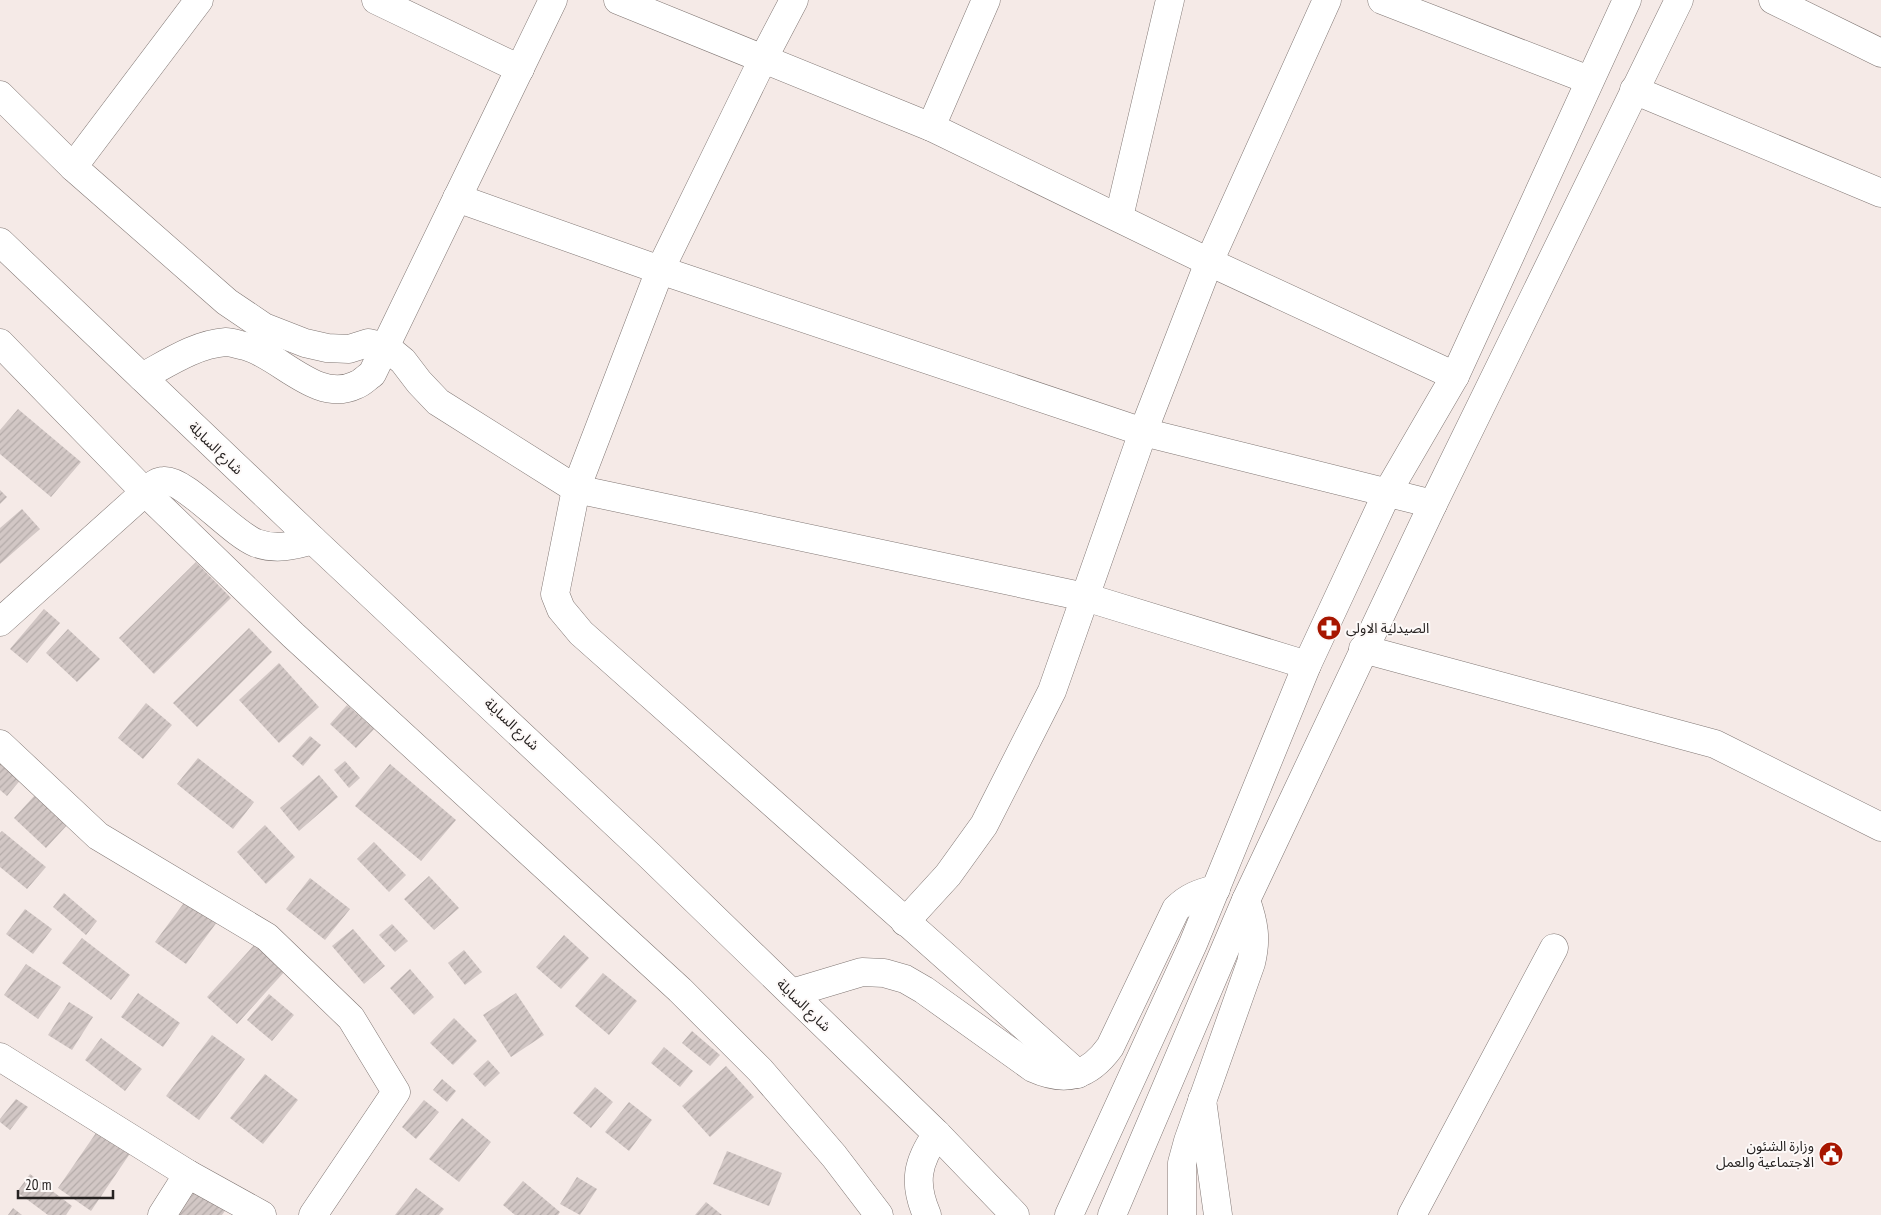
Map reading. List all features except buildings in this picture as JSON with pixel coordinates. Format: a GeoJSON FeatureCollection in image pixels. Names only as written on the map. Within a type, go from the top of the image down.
{"type":"FeatureCollection","features":[{"type":"Feature","properties":{"kind":"street"},"geometry":{"type":"LineString","coordinates":[[73,167],[199,0]]}},
{"type":"Feature","properties":{"kind":"street"},"geometry":{"type":"LineString","coordinates":[[376,0],[520,69]]}},
{"type":"Feature","properties":{"kind":"street"},"geometry":{"type":"LineString","coordinates":[[142,377],[186,353],[227,342],[251,348],[273,358],[316,386],[336,390],[356,386],[372,374],[553,0]]}},
{"type":"Feature","properties":{"kind":"street"},"geometry":{"type":"LineString","coordinates":[[618,0],[931,127],[1209,262],[1455,376]]}},
{"type":"Feature","properties":{"kind":"street"},"geometry":{"type":"LineString","coordinates":[[794,0],[763,59],[660,270],[576,489],[555,594],[570,622],[1078,1074]]}},
{"type":"Feature","properties":{"kind":"street"},"geometry":{"type":"LineString","coordinates":[[931,127],[986,0]]}},
{"type":"Feature","properties":{"kind":"street"},"geometry":{"type":"LineString","coordinates":[[1119,217],[1170,0]]}},
{"type":"Feature","properties":{"kind":"street"},"geometry":{"type":"LineString","coordinates":[[906,922],[948,874],[984,825],[1052,691],[1144,432],[1209,262],[1327,0]]}},
{"type":"Feature","properties":{"kind":"street"},"geometry":{"type":"LineString","coordinates":[[1382,0],[1589,80]]}},
{"type":"Feature","properties":{"kind":"street"},"geometry":{"type":"LineString","coordinates":[[1069,1215],[1194,944],[1308,664],[1387,493],[1455,376],[1589,80],[1628,0]]}},
{"type":"Feature","properties":{"kind":"street"},"geometry":{"type":"LineString","coordinates":[[1112,1215],[1246,900],[1363,649],[1679,0]]}},
{"type":"Feature","properties":{"kind":"street"},"geometry":{"type":"LineString","coordinates":[[1773,0],[1881,53]]}},
{"type":"Feature","properties":{"kind":"street"},"geometry":{"type":"LineString","coordinates":[[1634,90],[1881,193]]}},
{"type":"Feature","properties":{"kind":"street"},"geometry":{"type":"LineString","coordinates":[[0,95],[73,167],[227,302],[264,326],[291,338],[327,348],[349,349],[368,344],[386,347],[403,361],[438,402],[576,489],[1085,597],[1308,664]]}},
{"type":"Feature","properties":{"kind":"street"},"geometry":{"type":"LineString","coordinates":[[457,198],[660,270],[1144,432],[1433,504]]}},
{"type":"Feature","properties":{"kind":"street","name":"شارع السايلة"},"geometry":{"type":"LineString","coordinates":[[0,242],[312,540],[521,733],[937,1134],[1016,1215]]}},
{"type":"Feature","properties":{"kind":"street"},"geometry":{"type":"LineString","coordinates":[[0,343],[145,492],[293,635],[680,990],[760,1070],[834,1156],[879,1215]]}},
{"type":"Feature","properties":{"kind":"street"},"geometry":{"type":"LineString","coordinates":[[0,622],[145,492],[156,483],[163,481],[176,483],[241,536],[257,544],[276,547],[295,546],[312,540]]}},
{"type":"Feature","properties":{"kind":"street"},"geometry":{"type":"LineString","coordinates":[[1363,649],[1715,744],[1881,827]]}},
{"type":"Feature","properties":{"kind":"street"},"geometry":{"type":"LineString","coordinates":[[0,744],[98,836],[267,937],[351,1018],[396,1092],[313,1215]]}},
{"type":"Feature","properties":{"kind":"street"},"geometry":{"type":"LineString","coordinates":[[792,993],[862,972],[884,973],[905,980],[924,990],[1033,1068],[1047,1074],[1062,1076],[1078,1074],[1101,1060],[1110,1047],[1176,910],[1186,899],[1197,893],[1216,889]]}},
{"type":"Feature","properties":{"kind":"street"},"geometry":{"type":"LineString","coordinates":[[1182,1215],[1182,1163],[1255,945],[1254,924],[1246,900]]}},
{"type":"Feature","properties":{"kind":"street"},"geometry":{"type":"LineString","coordinates":[[1412,1215],[1554,948]]}},
{"type":"Feature","properties":{"kind":"street"},"geometry":{"type":"LineString","coordinates":[[0,1058],[188,1174],[262,1215]]}},
{"type":"Feature","properties":{"kind":"street"},"geometry":{"type":"LineString","coordinates":[[1202,1100],[1218,1215]]}},
{"type":"Feature","properties":{"kind":"street"},"geometry":{"type":"LineString","coordinates":[[927,1215],[918,1188],[919,1168],[926,1150],[937,1134]]}},
{"type":"Feature","properties":{"kind":"street"},"geometry":{"type":"LineString","coordinates":[[162,1215],[188,1174]]}},
{"type":"Feature","properties":{"kind":"place","name":"الصيدلية الاولى"},"geometry":{"type":"Point","coordinates":[1329,628]}},
{"type":"Feature","properties":{"kind":"place","name":"وزارة الشئون الاجتماعية والعمل"},"geometry":{"type":"Point","coordinates":[1831,1154]}}]}
